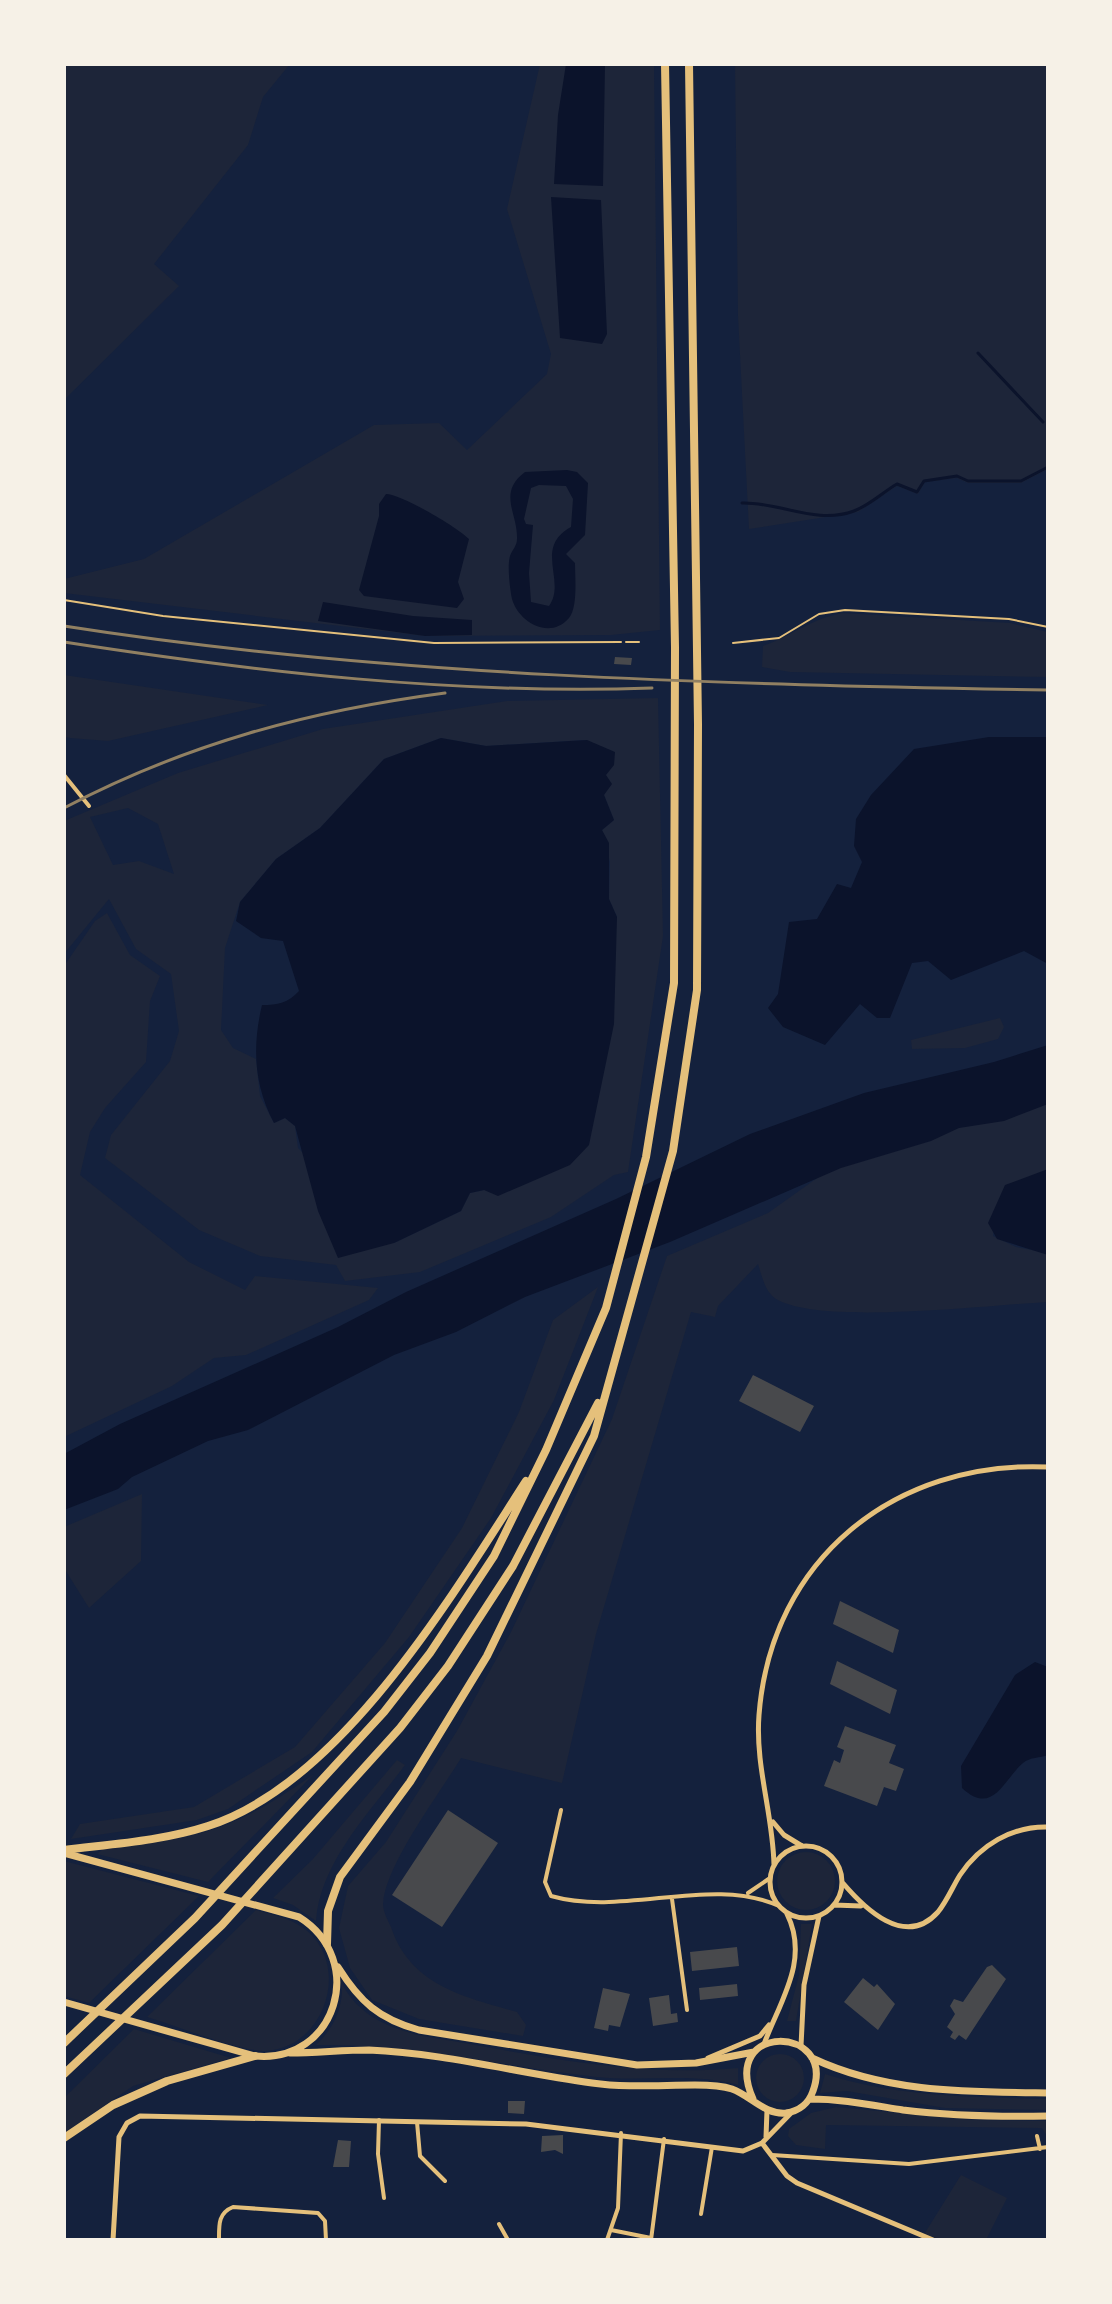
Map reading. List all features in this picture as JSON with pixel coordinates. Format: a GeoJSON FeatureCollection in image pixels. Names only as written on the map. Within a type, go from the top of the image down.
{"type":"FeatureCollection","features":[{"type":"Feature","properties":{"kind":"highway"},"geometry":{"type":"LineString","coordinates":[[68,2040],[195,1918],[240,1870],[384,1712],[430,1653],[494,1556],[546,1450],[606,1308],[646,1157],[674,983],[675,647],[665,64]]}},
{"type":"Feature","properties":{"kind":"highway"},"geometry":{"type":"LineString","coordinates":[[327,1944],[328,1911],[340,1877],[410,1782],[487,1656],[594,1436],[603,1392],[635,1298],[673,1151],[697,990],[698,724],[689,64]]}},
{"type":"Feature","properties":{"kind":"highway"},"geometry":{"type":"LineString","coordinates":[[64,2074],[222,1925],[400,1728],[448,1666],[513,1566],[603,1392]]}},
{"type":"Feature","properties":{"kind":"highway"},"geometry":{"type":"LineString","coordinates":[[64,1851],[162,1837],[210,1825],[283,1787],[320,1757],[383,1686],[445,1604],[546,1450]]}},
{"type":"Feature","properties":{"kind":"highway"},"geometry":{"type":"LineString","coordinates":[[64,2138],[113,2105],[167,2081],[255,2056]]}},
{"type":"Feature","properties":{"kind":"main road"},"geometry":{"type":"LineString","coordinates":[[64,1851],[288,1912],[308,1922],[327,1944],[357,1998],[372,2011],[404,2026],[637,2065],[696,2063],[754,2052],[764,2044],[783,2040],[801,2046],[812,2058],[845,2074],[895,2085],[944,2091],[1048,2093]]}},
{"type":"Feature","properties":{"kind":"main road"},"geometry":{"type":"LineString","coordinates":[[290,2053],[317,2033],[334,2008],[337,1990],[335,1962]]}},
{"type":"Feature","properties":{"kind":"main road"},"geometry":{"type":"LineString","coordinates":[[64,2002],[255,2056],[274,2058],[290,2053],[369,2050],[595,2084],[723,2087],[753,2099],[767,2110],[792,2111],[810,2099],[850,2099],[901,2109],[986,2117],[1048,2116]]}},
{"type":"Feature","properties":{"kind":"main road"},"geometry":{"type":"LineString","coordinates":[[753,2099],[746,2074],[754,2052]]}},
{"type":"Feature","properties":{"kind":"main road"},"geometry":{"type":"LineString","coordinates":[[810,2099],[816,2078],[812,2058]]}},
{"type":"Feature","properties":{"kind":"street"},"geometry":{"type":"LineString","coordinates":[[64,775],[89,806]]}},
{"type":"Feature","properties":{"kind":"street"},"geometry":{"type":"LineString","coordinates":[[779,1906],[772,1893],[770,1878],[774,1865],[773,1821],[759,1757],[761,1692],[778,1631],[811,1571],[858,1522],[902,1494],[988,1469],[1048,1467]]}},
{"type":"Feature","properties":{"kind":"street"},"geometry":{"type":"LineString","coordinates":[[561,1810],[545,1882],[551,1896],[587,1904],[746,1894],[803,1918],[819,1915],[834,1905],[862,1906]]}},
{"type":"Feature","properties":{"kind":"street"},"geometry":{"type":"LineString","coordinates":[[773,1821],[784,1835],[802,1846]]}},
{"type":"Feature","properties":{"kind":"street"},"geometry":{"type":"LineString","coordinates":[[842,1882],[862,1906],[888,1923],[918,1924],[937,1913],[961,1873],[993,1841],[1026,1829],[1048,1827]]}},
{"type":"Feature","properties":{"kind":"street"},"geometry":{"type":"LineString","coordinates":[[774,1865],[785,1852],[802,1846],[814,1846],[830,1855],[840,1870],[842,1882],[834,1905]]}},
{"type":"Feature","properties":{"kind":"street"},"geometry":{"type":"LineString","coordinates":[[746,1894],[770,1878]]}},
{"type":"Feature","properties":{"kind":"street"},"geometry":{"type":"LineString","coordinates":[[672,1899],[687,2010]]}},
{"type":"Feature","properties":{"kind":"street"},"geometry":{"type":"LineString","coordinates":[[764,2044],[787,1991],[797,1950],[796,1931],[787,1912]]}},
{"type":"Feature","properties":{"kind":"street"},"geometry":{"type":"LineString","coordinates":[[801,2046],[804,1985],[819,1915]]}},
{"type":"Feature","properties":{"kind":"street"},"geometry":{"type":"LineString","coordinates":[[696,2063],[760,2036],[773,2021]]}},
{"type":"Feature","properties":{"kind":"street"},"geometry":{"type":"LineString","coordinates":[[767,2110],[764,2140],[768,2155],[787,2176],[808,2189],[933,2240]]}},
{"type":"Feature","properties":{"kind":"street"},"geometry":{"type":"LineString","coordinates":[[113,2240],[119,2137],[127,2123],[140,2116],[526,2124],[621,2133],[743,2151],[764,2140],[792,2111]]}},
{"type":"Feature","properties":{"kind":"street"},"geometry":{"type":"LineString","coordinates":[[379,2120],[378,2154],[384,2198]]}},
{"type":"Feature","properties":{"kind":"street"},"geometry":{"type":"LineString","coordinates":[[417,2121],[420,2156],[445,2181]]}},
{"type":"Feature","properties":{"kind":"street"},"geometry":{"type":"LineString","coordinates":[[607,2240],[618,2208],[621,2133]]}},
{"type":"Feature","properties":{"kind":"street"},"geometry":{"type":"LineString","coordinates":[[1037,2136],[1040,2149]]}},
{"type":"Feature","properties":{"kind":"street"},"geometry":{"type":"LineString","coordinates":[[611,2230],[651,2239],[664,2139]]}},
{"type":"Feature","properties":{"kind":"street"},"geometry":{"type":"LineString","coordinates":[[701,2214],[712,2147]]}},
{"type":"Feature","properties":{"kind":"street"},"geometry":{"type":"LineString","coordinates":[[768,2155],[909,2164],[1048,2147]]}},
{"type":"Feature","properties":{"kind":"street"},"geometry":{"type":"LineString","coordinates":[[219,2240],[222,2214],[233,2207],[318,2213],[325,2221],[326,2240]]}},
{"type":"Feature","properties":{"kind":"street"},"geometry":{"type":"LineString","coordinates":[[499,2224],[508,2240]]}},
{"type":"Feature","properties":{"kind":"lane"},"geometry":{"type":"LineString","coordinates":[[64,600],[163,616],[434,643],[621,642]]}},
{"type":"Feature","properties":{"kind":"path"},"geometry":{"type":"LineString","coordinates":[[733,643],[779,638],[819,614],[845,610],[1009,619],[1048,627]]}},
{"type":"Feature","properties":{"kind":"path"},"geometry":{"type":"LineString","coordinates":[[621,642],[639,642]]}},
{"type":"Feature","properties":{"kind":"shaded area"},"geometry":{"type":"Polygon","coordinates":[[[64,64],[290,64],[263,97],[248,145],[154,264],[179,286],[64,400],[64,64]]]}},
{"type":"Feature","properties":{"kind":"shaded area"},"geometry":{"type":"Polygon","coordinates":[[[540,64],[654,64],[660,630],[611,635],[425,636],[64,593],[64,579],[144,559],[374,425],[439,423],[467,450],[547,374],[551,354],[507,209],[540,64]]]}},
{"type":"Feature","properties":{"kind":"shaded area"},"geometry":{"type":"Polygon","coordinates":[[[566,64],[605,64],[603,186],[554,184],[558,115],[566,64]]]}},
{"type":"Feature","properties":{"kind":"shaded area"},"geometry":{"type":"Polygon","coordinates":[[[735,64],[1048,64],[1048,469],[1021,483],[968,483],[957,478],[925,482],[918,494],[897,486],[858,512],[749,529],[738,316],[735,64]]]}},
{"type":"Feature","properties":{"kind":"shaded area"},"geometry":{"type":"Polygon","coordinates":[[[551,197],[601,200],[607,334],[602,344],[560,338],[551,197]]]}},
{"type":"Feature","properties":{"kind":"shaded area"},"geometry":{"type":"Polygon","coordinates":[[[567,470],[577,472],[588,483],[585,535],[566,554],[575,563],[574,607],[569,618],[552,628],[527,621],[515,607],[511,595],[509,560],[517,539],[510,496],[517,480],[525,472],[567,470]],[[539,485],[531,488],[524,519],[526,524],[533,525],[529,573],[531,602],[549,606],[555,586],[554,545],[560,535],[571,527],[573,499],[566,486],[539,485]]]}},
{"type":"Feature","properties":{"kind":"shaded area"},"geometry":{"type":"Polygon","coordinates":[[[386,494],[429,512],[469,539],[458,582],[464,599],[457,608],[364,596],[359,590],[379,516],[379,504],[386,494]]]}},
{"type":"Feature","properties":{"kind":"shaded area"},"geometry":{"type":"Polygon","coordinates":[[[323,602],[413,616],[472,620],[472,635],[425,636],[318,621],[323,602]]]}},
{"type":"Feature","properties":{"kind":"shaded area"},"geometry":{"type":"Polygon","coordinates":[[[843,613],[1010,623],[1048,632],[1048,677],[790,672],[762,667],[763,646],[822,619],[843,613]]]}},
{"type":"Feature","properties":{"kind":"shaded area"},"geometry":{"type":"Polygon","coordinates":[[[64,675],[268,705],[108,741],[70,738],[64,737],[64,675]]]}},
{"type":"Feature","properties":{"kind":"shaded area"},"geometry":{"type":"Polygon","coordinates":[[[658,698],[663,936],[628,1172],[614,1175],[551,1217],[420,1272],[345,1281],[336,1265],[260,1256],[199,1230],[105,1158],[111,1135],[170,1061],[179,1031],[171,974],[136,949],[109,899],[64,954],[64,821],[178,773],[323,729],[507,701],[658,698]],[[441,738],[384,759],[320,828],[276,859],[240,902],[225,948],[221,1030],[233,1048],[256,1059],[260,1096],[274,1123],[285,1118],[295,1126],[298,1148],[394,1243],[461,1211],[470,1193],[484,1190],[617,917],[609,899],[610,862],[602,830],[614,820],[604,795],[606,775],[586,740],[486,746],[441,738]],[[128,808],[90,817],[113,865],[139,861],[174,874],[158,824],[128,808]]]}},
{"type":"Feature","properties":{"kind":"shaded area"},"geometry":{"type":"Polygon","coordinates":[[[989,737],[1048,737],[1048,964],[1024,951],[951,980],[928,961],[912,963],[890,1018],[877,1018],[860,1004],[825,1045],[783,1027],[768,1008],[778,994],[789,922],[817,919],[837,884],[851,888],[862,862],[854,846],[856,819],[871,795],[914,749],[989,737]]]}},
{"type":"Feature","properties":{"kind":"shaded area"},"geometry":{"type":"Polygon","coordinates":[[[441,738],[486,746],[587,740],[615,752],[614,765],[606,775],[612,784],[604,795],[614,820],[602,830],[609,843],[609,899],[617,917],[614,1024],[589,1145],[570,1165],[498,1196],[484,1190],[470,1193],[461,1211],[394,1243],[338,1258],[318,1211],[295,1126],[285,1118],[274,1123],[259,1080],[256,1051],[262,1005],[282,1002],[299,991],[283,941],[261,938],[236,921],[240,902],[276,859],[320,828],[384,759],[441,738]]]}},
{"type":"Feature","properties":{"kind":"shaded area"},"geometry":{"type":"Polygon","coordinates":[[[107,913],[130,955],[160,976],[150,1001],[146,1062],[105,1108],[90,1132],[80,1175],[189,1262],[245,1290],[255,1276],[378,1288],[369,1300],[246,1355],[214,1358],[172,1386],[64,1437],[64,966],[95,921],[107,913]]]}},
{"type":"Feature","properties":{"kind":"shaded area"},"geometry":{"type":"Polygon","coordinates":[[[1000,1018],[1004,1027],[998,1039],[965,1048],[912,1049],[911,1040],[1000,1018]]]}},
{"type":"Feature","properties":{"kind":"shaded area"},"geometry":{"type":"Polygon","coordinates":[[[1048,1045],[1048,1104],[1004,1121],[959,1128],[931,1141],[841,1168],[670,1242],[525,1297],[456,1332],[394,1355],[248,1430],[208,1441],[132,1477],[118,1489],[64,1510],[64,1454],[120,1424],[338,1327],[406,1292],[616,1199],[750,1134],[864,1093],[994,1062],[1048,1045]]]}},
{"type":"Feature","properties":{"kind":"shaded area"},"geometry":{"type":"Polygon","coordinates":[[[1048,1103],[1048,1170],[994,1226],[993,1236],[1016,1247],[1048,1253],[1048,1302],[908,1312],[832,1311],[801,1307],[778,1300],[770,1294],[758,1264],[718,1306],[715,1317],[691,1312],[596,1634],[562,1783],[461,1758],[403,1850],[386,1888],[385,1913],[411,1963],[441,1986],[517,2012],[526,2025],[523,2036],[419,2019],[372,2000],[350,1968],[339,1928],[348,1886],[386,1842],[457,1731],[511,1632],[612,1419],[667,1256],[768,1213],[827,1171],[957,1128],[1048,1103]]]}},
{"type":"Feature","properties":{"kind":"shaded area"},"geometry":{"type":"Polygon","coordinates":[[[1048,1169],[1048,1255],[997,1239],[988,1223],[1005,1185],[1048,1169]]]}},
{"type":"Feature","properties":{"kind":"shaded area"},"geometry":{"type":"Polygon","coordinates":[[[598,1287],[554,1400],[491,1518],[409,1637],[312,1752],[228,1809],[197,1820],[71,1839],[80,1824],[194,1807],[295,1747],[385,1643],[462,1528],[519,1412],[553,1320],[598,1287]]]}},
{"type":"Feature","properties":{"kind":"shaded area"},"geometry":{"type":"Polygon","coordinates":[[[142,1494],[141,1561],[89,1608],[64,1568],[64,1527],[142,1494]]]}},
{"type":"Feature","properties":{"kind":"shaded area"},"geometry":{"type":"Polygon","coordinates":[[[1035,1662],[1048,1667],[1048,1755],[1023,1763],[990,1797],[982,1799],[973,1796],[962,1788],[961,1766],[1015,1675],[1035,1662]]]}},
{"type":"Feature","properties":{"kind":"shaded area"},"geometry":{"type":"Polygon","coordinates":[[[397,1760],[405,1765],[337,1858],[320,1899],[316,1921],[293,1905],[273,1898],[313,1859],[397,1760]]]}},
{"type":"Feature","properties":{"kind":"shaded area"},"geometry":{"type":"Polygon","coordinates":[[[314,1774],[208,1882],[97,1854],[105,1847],[167,1840],[216,1828],[262,1808],[314,1774]]]}},
{"type":"Feature","properties":{"kind":"shaded area"},"geometry":{"type":"Polygon","coordinates":[[[806,1852],[817,1854],[826,1861],[833,1870],[833,1892],[826,1901],[817,1908],[806,1910],[795,1908],[786,1901],[779,1892],[777,1881],[779,1870],[786,1861],[795,1854],[806,1852]]]}},
{"type":"Feature","properties":{"kind":"shaded area"},"geometry":{"type":"Polygon","coordinates":[[[64,1861],[199,1896],[89,2003],[64,1996],[64,1861]]]}},
{"type":"Feature","properties":{"kind":"shaded area"},"geometry":{"type":"Polygon","coordinates":[[[256,1910],[297,1924],[315,1938],[325,1957],[329,1977],[326,1998],[319,2017],[305,2034],[288,2046],[255,2050],[147,2017],[256,1910]]]}},
{"type":"Feature","properties":{"kind":"shaded area"},"geometry":{"type":"Polygon","coordinates":[[[801,1924],[812,1924],[796,2021],[787,2021],[799,1975],[801,1924]]]}},
{"type":"Feature","properties":{"kind":"shaded area"},"geometry":{"type":"Polygon","coordinates":[[[342,1984],[356,2004],[374,2018],[418,2035],[617,2067],[657,2070],[738,2068],[738,2085],[704,2079],[597,2077],[387,2048],[316,2045],[336,2017],[342,1984]]]}},
{"type":"Feature","properties":{"kind":"shaded area"},"geometry":{"type":"Polygon","coordinates":[[[134,2029],[231,2058],[133,2086],[64,2133],[64,2098],[134,2029]]]}},
{"type":"Feature","properties":{"kind":"shaded area"},"geometry":{"type":"Polygon","coordinates":[[[780,2054],[797,2061],[804,2078],[797,2095],[780,2102],[763,2095],[756,2078],[763,2061],[780,2054]]]}},
{"type":"Feature","properties":{"kind":"shaded area"},"geometry":{"type":"Polygon","coordinates":[[[825,2074],[907,2091],[1048,2099],[1048,2110],[945,2108],[847,2091],[820,2093],[825,2074]]]}},
{"type":"Feature","properties":{"kind":"shaded area"},"geometry":{"type":"Polygon","coordinates":[[[836,2107],[974,2120],[1048,2121],[1048,2138],[1042,2128],[826,2125],[825,2149],[796,2145],[788,2136],[789,2129],[811,2113],[836,2107]]]}},
{"type":"Feature","properties":{"kind":"shaded area"},"geometry":{"type":"Polygon","coordinates":[[[961,2175],[1007,2198],[986,2240],[933,2240],[923,2236],[961,2175]]]}},
{"type":"Feature","properties":{"kind":"building"},"geometry":{"type":"Polygon","coordinates":[[[615,657],[632,658],[631,665],[614,664],[615,657]]]}},
{"type":"Feature","properties":{"kind":"building"},"geometry":{"type":"Polygon","coordinates":[[[753,1375],[814,1406],[800,1432],[739,1401],[753,1375]]]}},
{"type":"Feature","properties":{"kind":"building"},"geometry":{"type":"Polygon","coordinates":[[[840,1601],[899,1630],[893,1653],[833,1624],[840,1601]]]}},
{"type":"Feature","properties":{"kind":"building"},"geometry":{"type":"Polygon","coordinates":[[[837,1661],[897,1690],[890,1714],[830,1684],[837,1661]]]}},
{"type":"Feature","properties":{"kind":"building"},"geometry":{"type":"Polygon","coordinates":[[[845,1726],[896,1745],[889,1763],[904,1769],[896,1791],[884,1787],[877,1806],[824,1786],[834,1760],[840,1763],[844,1750],[837,1747],[845,1726]]]}},
{"type":"Feature","properties":{"kind":"building"},"geometry":{"type":"Polygon","coordinates":[[[448,1810],[498,1843],[442,1927],[392,1895],[448,1810]]]}},
{"type":"Feature","properties":{"kind":"building"},"geometry":{"type":"Polygon","coordinates":[[[737,1947],[739,1966],[692,1971],[690,1952],[737,1947]]]}},
{"type":"Feature","properties":{"kind":"building"},"geometry":{"type":"Polygon","coordinates":[[[992,1965],[1006,1979],[966,2040],[959,2035],[955,2040],[950,2037],[953,2032],[947,2027],[955,2014],[950,2006],[954,1999],[963,2002],[987,1967],[992,1965]]]}},
{"type":"Feature","properties":{"kind":"building"},"geometry":{"type":"Polygon","coordinates":[[[863,1978],[874,1987],[877,1984],[895,2004],[878,2030],[844,2002],[863,1978]]]}},
{"type":"Feature","properties":{"kind":"building"},"geometry":{"type":"Polygon","coordinates":[[[737,1984],[738,1996],[700,2000],[699,1988],[737,1984]]]}},
{"type":"Feature","properties":{"kind":"building"},"geometry":{"type":"Polygon","coordinates":[[[603,1988],[630,1994],[620,2027],[609,2025],[608,2031],[594,2028],[603,1988]]]}},
{"type":"Feature","properties":{"kind":"building"},"geometry":{"type":"Polygon","coordinates":[[[669,1995],[671,2014],[677,2013],[678,2022],[653,2026],[649,1998],[669,1995]]]}},
{"type":"Feature","properties":{"kind":"building"},"geometry":{"type":"Polygon","coordinates":[[[508,2101],[525,2101],[524,2114],[508,2113],[508,2101]]]}},
{"type":"Feature","properties":{"kind":"building"},"geometry":{"type":"Polygon","coordinates":[[[563,2135],[563,2154],[555,2150],[541,2152],[542,2136],[563,2135]]]}},
{"type":"Feature","properties":{"kind":"building"},"geometry":{"type":"Polygon","coordinates":[[[338,2140],[351,2141],[349,2167],[333,2167],[338,2140]]]}},
{"type":"Feature","properties":{"kind":"waterway"},"geometry":{"type":"LineString","coordinates":[[978,353],[1043,422]]}},
{"type":"Feature","properties":{"kind":"waterway"},"geometry":{"type":"LineString","coordinates":[[742,503],[826,516],[840,515],[860,508],[897,484],[917,492],[924,481],[957,476],[968,481],[1021,481],[1048,467]]}},
{"type":"Feature","properties":{"kind":"railway"},"geometry":{"type":"LineString","coordinates":[[64,626],[309,657],[432,667],[678,681],[1048,690]]}},
{"type":"Feature","properties":{"kind":"railway"},"geometry":{"type":"LineString","coordinates":[[64,642],[210,663],[357,679],[504,688],[652,688]]}},
{"type":"Feature","properties":{"kind":"railway"},"geometry":{"type":"LineString","coordinates":[[64,808],[156,766],[249,733],[296,720],[445,693]]}}]}
